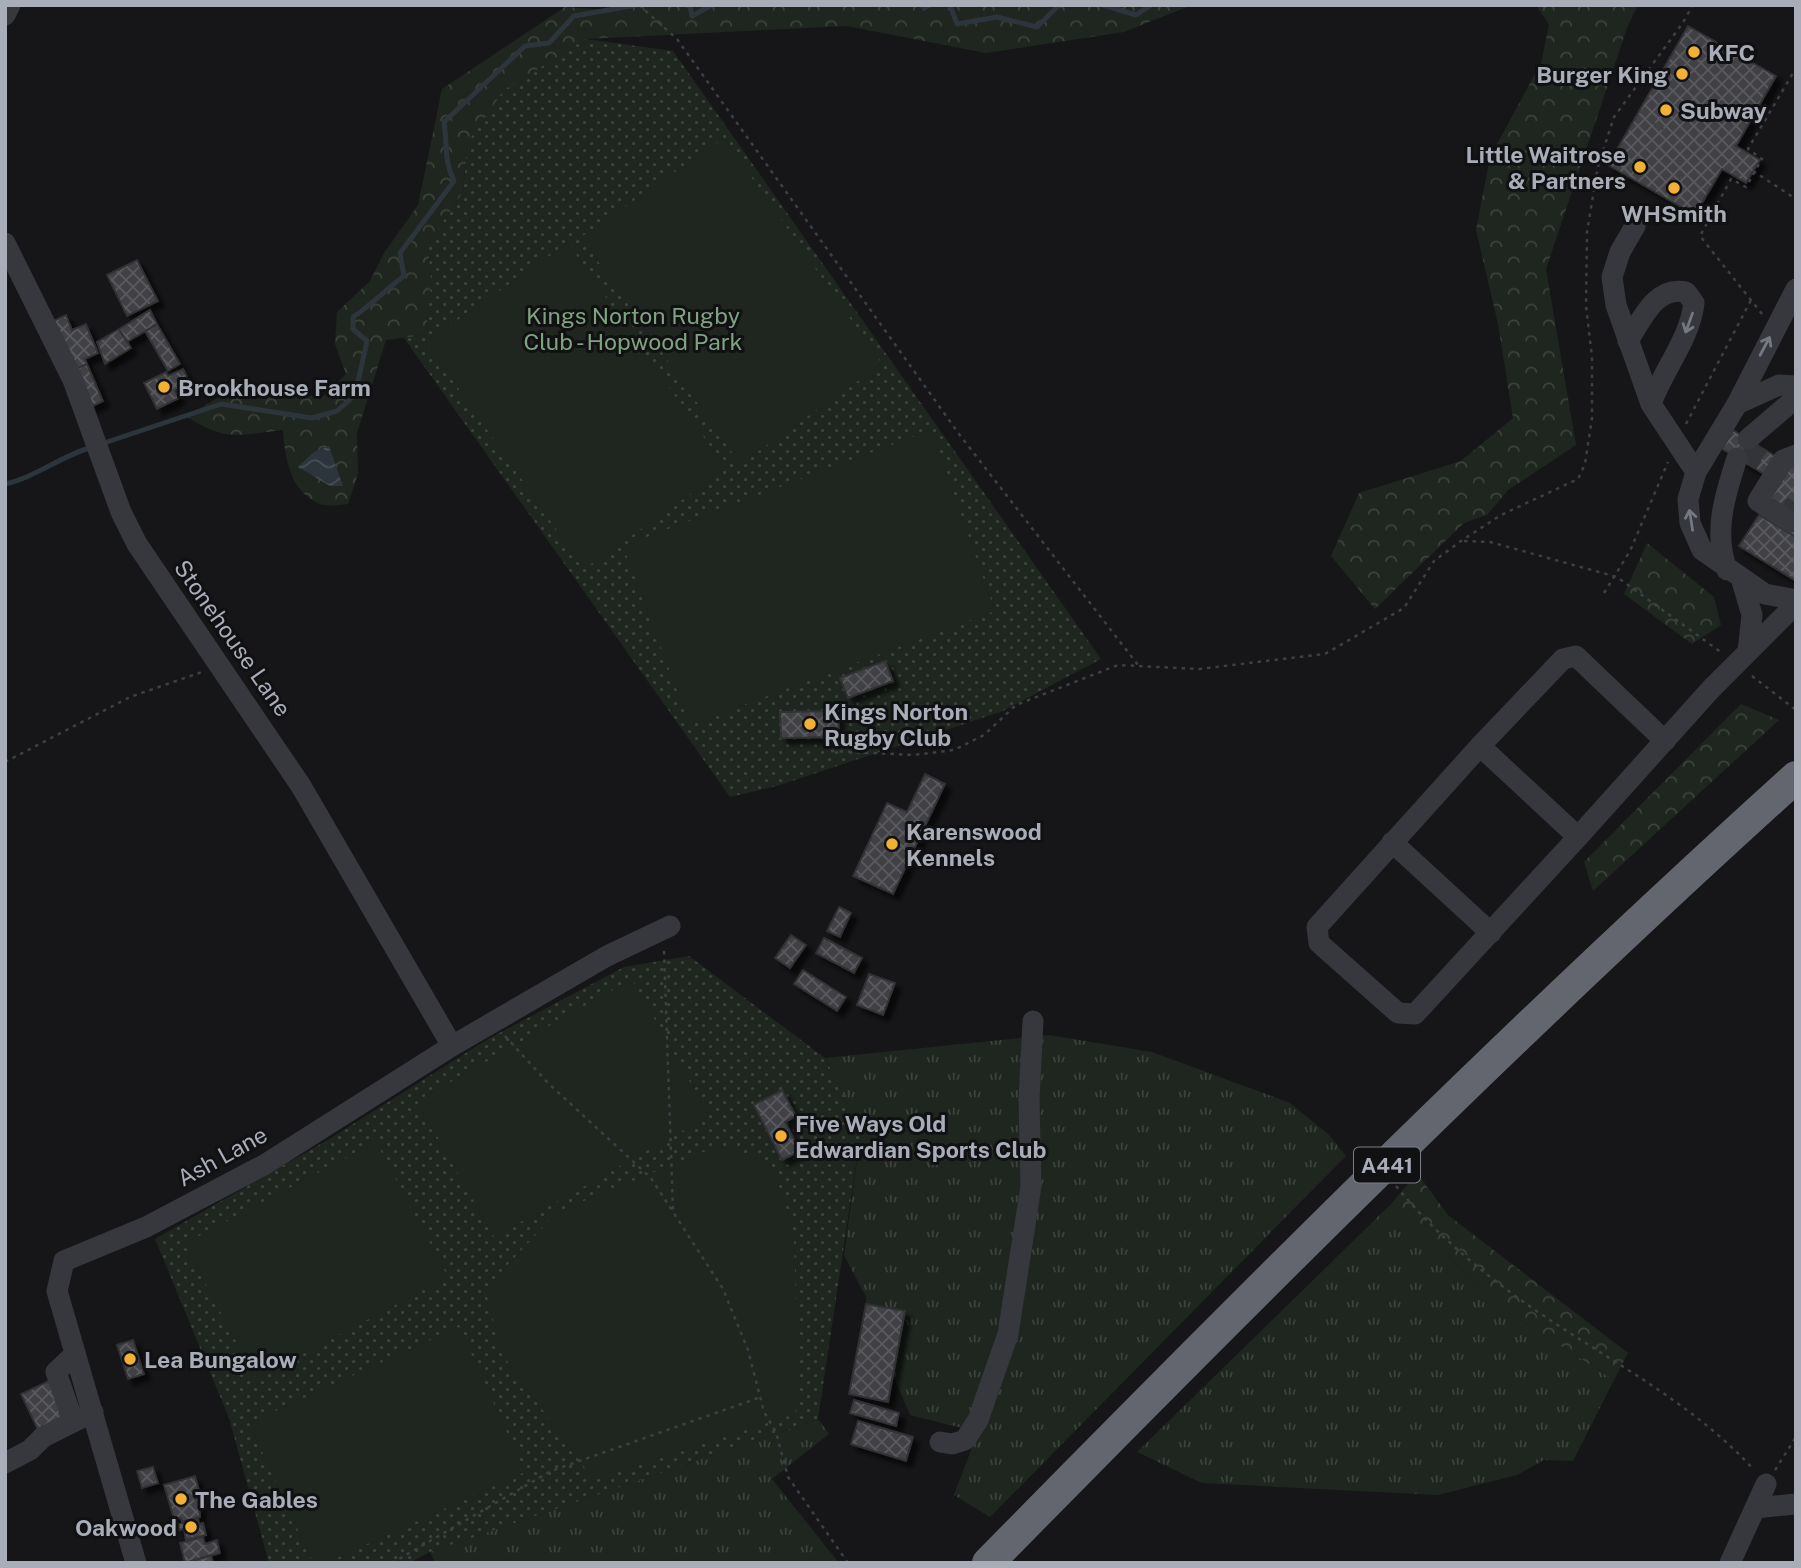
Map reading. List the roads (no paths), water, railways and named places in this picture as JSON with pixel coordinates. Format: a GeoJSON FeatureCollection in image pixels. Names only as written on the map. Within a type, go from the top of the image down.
{"type":"FeatureCollection","features":[{"type":"Feature","properties":{"kind":"highway","name":"A441"},"geometry":{"type":"LineString","coordinates":[[988,1563],[1218,1328],[1382,1170],[1491,1059],[1796,777]]}},
{"type":"Feature","properties":{"kind":"street"},"geometry":{"type":"LineString","coordinates":[[5,15],[10,5]]}},
{"type":"Feature","properties":{"kind":"street"},"geometry":{"type":"LineString","coordinates":[[1635,226],[1620,252],[1612,277],[1616,305],[1651,404],[1696,472]]}},
{"type":"Feature","properties":{"kind":"street","name":"Stonehouse Lane"},"geometry":{"type":"LineString","coordinates":[[5,243],[73,380],[121,512],[136,544],[301,786],[452,1046]]}},
{"type":"Feature","properties":{"kind":"street"},"geometry":{"type":"LineString","coordinates":[[1796,289],[1737,404],[1696,472],[1688,499],[1694,537],[1702,550],[1765,594],[1796,602]]}},
{"type":"Feature","properties":{"kind":"street"},"geometry":{"type":"LineString","coordinates":[[1628,341],[1657,298],[1665,292],[1686,292],[1694,303],[1692,319],[1651,404]]}},
{"type":"Feature","properties":{"kind":"street"},"geometry":{"type":"LineString","coordinates":[[1737,404],[1779,385],[1796,386]]}},
{"type":"Feature","properties":{"kind":"street"},"geometry":{"type":"LineString","coordinates":[[1753,442],[1788,404]]}},
{"type":"Feature","properties":{"kind":"street"},"geometry":{"type":"LineString","coordinates":[[1789,518],[1758,501],[1783,460],[1796,455]]}},
{"type":"Feature","properties":{"kind":"street"},"geometry":{"type":"LineString","coordinates":[[1742,461],[1722,504],[1720,551],[1735,575],[1752,615],[1742,657]]}},
{"type":"Feature","properties":{"kind":"street"},"geometry":{"type":"LineString","coordinates":[[1665,741],[1576,656],[1563,659],[1480,746],[1317,927],[1319,943],[1398,1013],[1415,1014],[1742,657],[1796,602]]}},
{"type":"Feature","properties":{"kind":"street"},"geometry":{"type":"LineString","coordinates":[[1480,746],[1578,837]]}},
{"type":"Feature","properties":{"kind":"street"},"geometry":{"type":"LineString","coordinates":[[1392,842],[1491,933]]}},
{"type":"Feature","properties":{"kind":"street","name":"Ash Lane"},"geometry":{"type":"LineString","coordinates":[[136,1563],[57,1291],[64,1261],[146,1227],[264,1165],[452,1046],[607,956],[670,926]]}},
{"type":"Feature","properties":{"kind":"street"},"geometry":{"type":"LineString","coordinates":[[940,1441],[952,1444],[965,1440],[978,1419],[1007,1335],[1031,1186],[1029,1098],[1033,1021]]}},
{"type":"Feature","properties":{"kind":"street"},"geometry":{"type":"LineString","coordinates":[[73,1421],[56,1372],[74,1355]]}},
{"type":"Feature","properties":{"kind":"street"},"geometry":{"type":"LineString","coordinates":[[5,1463],[73,1421],[93,1412]]}},
{"type":"Feature","properties":{"kind":"street"},"geometry":{"type":"LineString","coordinates":[[1730,1563],[1766,1484]]}},
{"type":"Feature","properties":{"kind":"street"},"geometry":{"type":"LineString","coordinates":[[1755,1508],[1796,1504]]}},
{"type":"Feature","properties":{"kind":"water"},"geometry":{"type":"Polygon","coordinates":[[[329,446],[343,486],[330,486],[298,467],[314,452],[329,446]]]}},
{"type":"Feature","properties":{"kind":"waterway"},"geometry":{"type":"LineString","coordinates":[[101,444],[221,404],[312,418],[337,411],[355,395],[367,341],[353,329],[353,317],[404,276],[400,253],[454,181],[447,159],[444,122],[525,46],[549,43],[574,16],[637,5]]}},
{"type":"Feature","properties":{"kind":"waterway"},"geometry":{"type":"LineString","coordinates":[[686,5],[690,6],[692,16],[712,5]]}},
{"type":"Feature","properties":{"kind":"waterway"},"geometry":{"type":"LineString","coordinates":[[922,5],[924,8],[930,5]]}},
{"type":"Feature","properties":{"kind":"waterway"},"geometry":{"type":"LineString","coordinates":[[950,5],[957,24],[997,17],[1037,27],[1062,5]]}},
{"type":"Feature","properties":{"kind":"waterway"},"geometry":{"type":"LineString","coordinates":[[1103,5],[1136,15],[1151,5]]}},
{"type":"Feature","properties":{"kind":"waterway"},"geometry":{"type":"LineString","coordinates":[[5,484],[27,477],[92,447]]}},
{"type":"Feature","properties":{"kind":"tunnel"},"geometry":{"type":"LineString","coordinates":[[1747,464],[1758,445]]}},
{"type":"Feature","properties":{"kind":"tunnel"},"geometry":{"type":"LineString","coordinates":[[1789,513],[1796,503]]}},
{"type":"Feature","properties":{"kind":"place","name":"KFC"},"geometry":{"type":"Point","coordinates":[1694,52]}},
{"type":"Feature","properties":{"kind":"place","name":"Burger King"},"geometry":{"type":"Point","coordinates":[1682,74]}},
{"type":"Feature","properties":{"kind":"place","name":"Subway"},"geometry":{"type":"Point","coordinates":[1666,110]}},
{"type":"Feature","properties":{"kind":"place","name":"Little Waitrose & Partners"},"geometry":{"type":"Point","coordinates":[1640,167]}},
{"type":"Feature","properties":{"kind":"place","name":"WHSmith"},"geometry":{"type":"Point","coordinates":[1674,188]}},
{"type":"Feature","properties":{"kind":"place","name":"Brookhouse Farm"},"geometry":{"type":"Point","coordinates":[164,387]}},
{"type":"Feature","properties":{"kind":"place","name":"Kings Norton Rugby Club"},"geometry":{"type":"Point","coordinates":[810,724]}},
{"type":"Feature","properties":{"kind":"place","name":"Karenswood Kennels"},"geometry":{"type":"Point","coordinates":[892,844]}},
{"type":"Feature","properties":{"kind":"place","name":"Five Ways Old Edwardian Sports Club"},"geometry":{"type":"Point","coordinates":[781,1136]}},
{"type":"Feature","properties":{"kind":"place","name":"Lea Bungalow"},"geometry":{"type":"Point","coordinates":[130,1359]}},
{"type":"Feature","properties":{"kind":"place","name":"The Gables"},"geometry":{"type":"Point","coordinates":[181,1499]}},
{"type":"Feature","properties":{"kind":"place","name":"Oakwood"},"geometry":{"type":"Point","coordinates":[191,1527]}},
{"type":"Feature","properties":{"kind":"park label","name":"Kings Norton Rugby Club - Hopwood Park"},"geometry":{"type":"Point","coordinates":[633,328]}}]}
